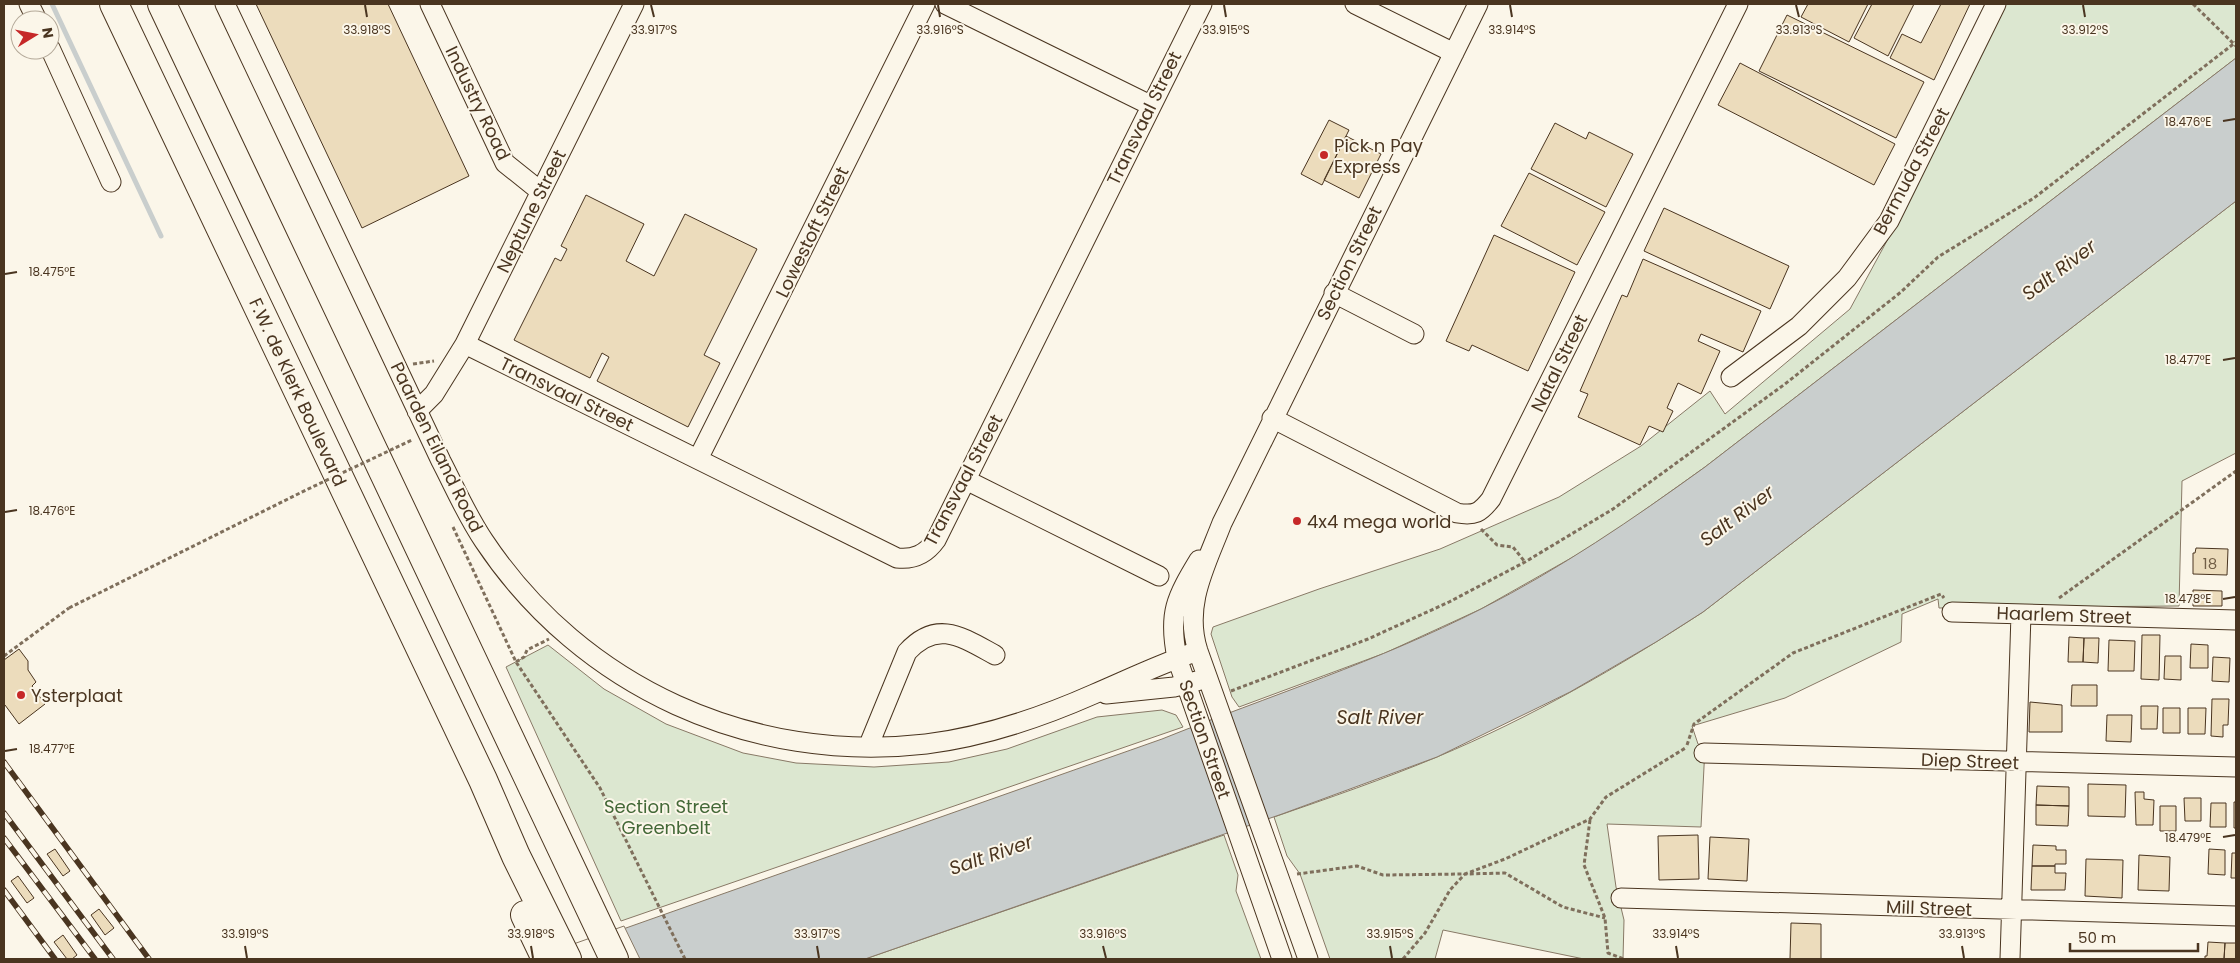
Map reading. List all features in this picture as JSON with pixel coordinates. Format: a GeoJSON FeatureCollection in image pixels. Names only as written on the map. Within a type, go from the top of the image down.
{"type":"FeatureCollection","features":[{"type":"Feature","properties":{"kind":"highway","name":"F.W. de Klerk Boulevard"},"geometry":{"type":"LineString","coordinates":[[114,4],[483,780],[516,856],[564,942]]}},
{"type":"Feature","properties":{"kind":"highway"},"geometry":{"type":"LineString","coordinates":[[162,4],[547,821],[564,942]]}},
{"type":"Feature","properties":{"kind":"highway"},"geometry":{"type":"LineString","coordinates":[[564,942],[596,959]]}},
{"type":"Feature","properties":{"kind":"highway"},"geometry":{"type":"LineString","coordinates":[[564,942],[614,959]]}},
{"type":"Feature","properties":{"kind":"street","name":"Paarden Eiland Road"},"geometry":{"type":"LineString","coordinates":[[225,4],[460,500],[484,540],[536,608],[591,655],[636,685],[700,716],[792,742],[826,746],[868,747],[929,744],[982,733],[1037,716],[1198,651]]}},
{"type":"Feature","properties":{"kind":"street","name":"Industry Road"},"geometry":{"type":"LineString","coordinates":[[430,4],[505,163],[540,191]]}},
{"type":"Feature","properties":{"kind":"street","name":"Neptune Street"},"geometry":{"type":"LineString","coordinates":[[417,411],[434,394],[465,344],[634,4]]}},
{"type":"Feature","properties":{"kind":"street","name":"Lowestoft Street"},"geometry":{"type":"LineString","coordinates":[[698,459],[925,4]]}},
{"type":"Feature","properties":{"kind":"street"},"geometry":{"type":"LineString","coordinates":[[945,4],[1150,104]]}},
{"type":"Feature","properties":{"kind":"street","name":"Transvaal Street"},"geometry":{"type":"LineString","coordinates":[[465,344],[897,558],[914,558],[930,548],[966,480],[1150,104],[1202,4]]}},
{"type":"Feature","properties":{"kind":"street"},"geometry":{"type":"LineString","coordinates":[[1355,4],[1454,53]]}},
{"type":"Feature","properties":{"kind":"street","name":"Section Street"},"geometry":{"type":"LineString","coordinates":[[1308,959],[1198,651],[1193,633],[1193,604],[1222,523],[1272,418],[1478,4]]}},
{"type":"Feature","properties":{"kind":"street","name":"Natal Street"},"geometry":{"type":"LineString","coordinates":[[1272,418],[1457,513],[1471,515],[1483,509],[1491,499],[1738,4]]}},
{"type":"Feature","properties":{"kind":"street","name":"Bermuda Street"},"geometry":{"type":"LineString","coordinates":[[1731,377],[1799,326],[1846,278],[1889,220],[1996,4]]}},
{"type":"Feature","properties":{"kind":"street"},"geometry":{"type":"LineString","coordinates":[[55,60],[111,182]]}},
{"type":"Feature","properties":{"kind":"street"},"geometry":{"type":"LineString","coordinates":[[1334,293],[1414,334]]}},
{"type":"Feature","properties":{"kind":"street"},"geometry":{"type":"LineString","coordinates":[[966,480],[1159,576]]}},
{"type":"Feature","properties":{"kind":"street","name":"Section Street"},"geometry":{"type":"LineString","coordinates":[[1222,523],[1184,584],[1176,602],[1172,618],[1177,658],[1282,959]]}},
{"type":"Feature","properties":{"kind":"street","name":"Haarlem Street"},"geometry":{"type":"LineString","coordinates":[[1952,612],[2236,620]]}},
{"type":"Feature","properties":{"kind":"street"},"geometry":{"type":"LineString","coordinates":[[2010,959],[2021,614]]}},
{"type":"Feature","properties":{"kind":"street"},"geometry":{"type":"LineString","coordinates":[[868,747],[907,652],[917,641],[941,634],[960,636],[995,655]]}},
{"type":"Feature","properties":{"kind":"street","name":"Paarden Eiland Road"},"geometry":{"type":"LineString","coordinates":[[1092,695],[1186,685],[1207,677]]}},
{"type":"Feature","properties":{"kind":"street","name":"Diep Street"},"geometry":{"type":"LineString","coordinates":[[1696,750],[2236,768]]}},
{"type":"Feature","properties":{"kind":"street","name":"Mill Street"},"geometry":{"type":"LineString","coordinates":[[1621,898],[2236,916]]}},
{"type":"Feature","properties":{"kind":"path"},"geometry":{"type":"LineString","coordinates":[[1227,694],[1234,689],[1368,639],[1449,602],[1525,562],[1613,509],[1785,384],[1902,292],[1938,258],[2034,198],[2235,44],[2194,4]]}},
{"type":"Feature","properties":{"kind":"path"},"geometry":{"type":"LineString","coordinates":[[4,656],[70,608],[135,574],[412,440],[416,449]]}},
{"type":"Feature","properties":{"kind":"path"},"geometry":{"type":"LineString","coordinates":[[2048,615],[2053,602],[2236,471]]}},
{"type":"Feature","properties":{"kind":"path"},"geometry":{"type":"LineString","coordinates":[[450,520],[516,662],[600,788],[642,868],[685,959]]}},
{"type":"Feature","properties":{"kind":"path"},"geometry":{"type":"LineString","coordinates":[[1475,525],[1497,545],[1513,547],[1525,562]]}},
{"type":"Feature","properties":{"kind":"path"},"geometry":{"type":"LineString","coordinates":[[1624,959],[1608,953],[1605,918],[1584,865],[1590,819],[1606,797],[1696,750],[1694,724],[1793,653],[1941,594],[1952,612]]}},
{"type":"Feature","properties":{"kind":"path"},"geometry":{"type":"LineString","coordinates":[[516,662],[524,657],[527,650],[563,632]]}},
{"type":"Feature","properties":{"kind":"path"},"geometry":{"type":"LineString","coordinates":[[1403,959],[1425,932],[1450,890],[1465,874],[1505,859],[1590,819]]}},
{"type":"Feature","properties":{"kind":"path"},"geometry":{"type":"LineString","coordinates":[[1297,874],[1357,866],[1383,875],[1506,873],[1563,907],[1605,918]]}},
{"type":"Feature","properties":{"kind":"green space"},"geometry":{"type":"Polygon","coordinates":[[[2006,4],[2236,4],[2236,58],[1705,467],[1625,524],[1580,553],[1481,609],[1385,653],[1239,707],[1232,697],[1211,634],[1213,627],[1440,549],[1559,497],[1641,446],[1710,391],[1725,414],[1850,309],[1895,226],[2006,4]]]}},
{"type":"Feature","properties":{"kind":"green space"},"geometry":{"type":"Polygon","coordinates":[[[2236,201],[2236,453],[2182,481],[2179,606],[1939,608],[1938,599],[1902,614],[1901,642],[1785,698],[1692,726],[1698,744],[1705,747],[1701,827],[1607,824],[1616,887],[1624,920],[1623,959],[1584,959],[1443,930],[1435,959],[1330,959],[1300,874],[1287,856],[1274,817],[1397,773],[1506,726],[1606,672],[1703,612],[2236,201]]]}},
{"type":"Feature","properties":{"kind":"green space","name":"Section Street Greenbelt"},"geometry":{"type":"Polygon","coordinates":[[[548,645],[604,689],[666,724],[743,753],[796,763],[874,767],[949,762],[1007,749],[1097,717],[1162,710],[1176,715],[1183,727],[621,921],[506,667],[548,645]]]}},
{"type":"Feature","properties":{"kind":"green space"},"geometry":{"type":"Polygon","coordinates":[[[1224,835],[1238,875],[1236,891],[1261,959],[865,959],[1224,835]]]}},
{"type":"Feature","properties":{"kind":"water","name":"Salt River"},"geometry":{"type":"Polygon","coordinates":[[[2236,58],[2236,201],[1703,612],[1570,692],[1437,757],[1282,814],[865,959],[538,959],[1162,739],[1363,662],[1442,628],[1510,594],[1596,542],[1651,506],[1705,467],[2236,58]]]}},
{"type":"Feature","properties":{"kind":"pier"},"geometry":{"type":"Polygon","coordinates":[[[624,926],[640,959],[536,959],[537,957],[624,926]]]}},
{"type":"Feature","properties":{"kind":"building"},"geometry":{"type":"Polygon","coordinates":[[[256,4],[388,4],[469,176],[362,228],[256,4]]]}},
{"type":"Feature","properties":{"kind":"building"},"geometry":{"type":"Polygon","coordinates":[[[1808,4],[1868,4],[1849,42],[1801,17],[1808,4]]]}},
{"type":"Feature","properties":{"kind":"building"},"geometry":{"type":"Polygon","coordinates":[[[1872,4],[1914,4],[1888,56],[1854,38],[1872,4]]]}},
{"type":"Feature","properties":{"kind":"building"},"geometry":{"type":"Polygon","coordinates":[[[1941,4],[1970,4],[1934,80],[1890,58],[1902,34],[1921,43],[1941,4]]]}},
{"type":"Feature","properties":{"kind":"building"},"geometry":{"type":"Polygon","coordinates":[[[1787,15],[1924,82],[1896,138],[1759,71],[1787,15]]]}},
{"type":"Feature","properties":{"kind":"building"},"geometry":{"type":"Polygon","coordinates":[[[1740,63],[1895,144],[1874,185],[1718,105],[1740,63]]]}},
{"type":"Feature","properties":{"kind":"building","name":"Pick n Pay Express"},"geometry":{"type":"Polygon","coordinates":[[[1329,120],[1349,130],[1322,185],[1301,174],[1329,120]]]}},
{"type":"Feature","properties":{"kind":"building"},"geometry":{"type":"Polygon","coordinates":[[[1555,123],[1586,139],[1589,132],[1633,154],[1606,207],[1531,169],[1555,123]]]}},
{"type":"Feature","properties":{"kind":"building"},"geometry":{"type":"Polygon","coordinates":[[[1346,136],[1381,154],[1359,198],[1324,180],[1346,136]]]}},
{"type":"Feature","properties":{"kind":"building"},"geometry":{"type":"Polygon","coordinates":[[[1529,173],[1605,212],[1577,265],[1501,226],[1529,173]]]}},
{"type":"Feature","properties":{"kind":"building"},"geometry":{"type":"Polygon","coordinates":[[[586,195],[644,224],[626,261],[654,276],[685,214],[757,249],[704,355],[720,363],[688,427],[597,381],[609,357],[602,353],[590,378],[514,340],[555,258],[561,261],[567,249],[561,246],[586,195]]]}},
{"type":"Feature","properties":{"kind":"building"},"geometry":{"type":"Polygon","coordinates":[[[1664,208],[1789,266],[1770,309],[1644,251],[1664,208]]]}},
{"type":"Feature","properties":{"kind":"building"},"geometry":{"type":"Polygon","coordinates":[[[1494,235],[1575,272],[1528,371],[1472,345],[1469,351],[1446,341],[1494,235]]]}},
{"type":"Feature","properties":{"kind":"building"},"geometry":{"type":"Polygon","coordinates":[[[1643,259],[1761,311],[1743,352],[1701,334],[1698,341],[1720,351],[1701,394],[1678,383],[1667,408],[1673,411],[1663,432],[1649,426],[1640,445],[1578,417],[1588,394],[1580,391],[1622,295],[1627,297],[1643,259]]]}},
{"type":"Feature","properties":{"kind":"building"},"geometry":{"type":"Polygon","coordinates":[[[2196,548],[2228,549],[2227,575],[2193,574],[2193,553],[2195,553],[2196,548]]]}},
{"type":"Feature","properties":{"kind":"building"},"geometry":{"type":"Polygon","coordinates":[[[2193,590],[2222,591],[2222,606],[2193,606],[2193,590]]]}},
{"type":"Feature","properties":{"kind":"building"},"geometry":{"type":"Polygon","coordinates":[[[2142,635],[2160,635],[2159,680],[2141,679],[2142,635]]]}},
{"type":"Feature","properties":{"kind":"building"},"geometry":{"type":"Polygon","coordinates":[[[2069,637],[2084,638],[2083,662],[2068,662],[2069,637]]]}},
{"type":"Feature","properties":{"kind":"building"},"geometry":{"type":"Polygon","coordinates":[[[2084,638],[2099,638],[2098,663],[2083,662],[2084,638]]]}},
{"type":"Feature","properties":{"kind":"building"},"geometry":{"type":"Polygon","coordinates":[[[2109,640],[2135,641],[2134,671],[2108,671],[2109,640]]]}},
{"type":"Feature","properties":{"kind":"building"},"geometry":{"type":"Polygon","coordinates":[[[2191,644],[2208,645],[2208,668],[2190,668],[2191,644]]]}},
{"type":"Feature","properties":{"kind":"building","name":"Ysterplaat"},"geometry":{"type":"Polygon","coordinates":[[[19,649],[28,661],[28,670],[36,682],[32,686],[45,704],[19,724],[4,706],[4,660],[19,649]]]}},
{"type":"Feature","properties":{"kind":"building"},"geometry":{"type":"Polygon","coordinates":[[[2165,656],[2181,656],[2181,680],[2164,679],[2165,656]]]}},
{"type":"Feature","properties":{"kind":"building"},"geometry":{"type":"Polygon","coordinates":[[[2213,657],[2230,658],[2229,682],[2212,681],[2213,657]]]}},
{"type":"Feature","properties":{"kind":"building"},"geometry":{"type":"Polygon","coordinates":[[[2072,685],[2097,685],[2097,706],[2071,706],[2072,685]]]}},
{"type":"Feature","properties":{"kind":"building"},"geometry":{"type":"Polygon","coordinates":[[[2212,699],[2229,699],[2228,725],[2223,725],[2223,737],[2211,736],[2212,699]]]}},
{"type":"Feature","properties":{"kind":"building"},"geometry":{"type":"Polygon","coordinates":[[[2030,702],[2062,705],[2062,732],[2029,732],[2030,702]]]}},
{"type":"Feature","properties":{"kind":"building"},"geometry":{"type":"Polygon","coordinates":[[[2141,706],[2158,706],[2157,729],[2141,729],[2141,706]]]}},
{"type":"Feature","properties":{"kind":"building"},"geometry":{"type":"Polygon","coordinates":[[[2163,708],[2180,708],[2180,733],[2163,733],[2163,708]]]}},
{"type":"Feature","properties":{"kind":"building"},"geometry":{"type":"Polygon","coordinates":[[[2188,708],[2206,708],[2205,734],[2188,734],[2188,708]]]}},
{"type":"Feature","properties":{"kind":"building"},"geometry":{"type":"Polygon","coordinates":[[[2107,715],[2132,715],[2131,742],[2106,741],[2107,715]]]}},
{"type":"Feature","properties":{"kind":"building"},"geometry":{"type":"Polygon","coordinates":[[[2088,784],[2126,785],[2125,817],[2088,816],[2088,784]]]}},
{"type":"Feature","properties":{"kind":"building"},"geometry":{"type":"Polygon","coordinates":[[[2037,786],[2069,787],[2069,806],[2036,805],[2037,786]]]}},
{"type":"Feature","properties":{"kind":"building"},"geometry":{"type":"Polygon","coordinates":[[[2135,792],[2144,792],[2144,799],[2154,800],[2153,825],[2136,825],[2135,792]]]}},
{"type":"Feature","properties":{"kind":"building"},"geometry":{"type":"Polygon","coordinates":[[[2184,798],[2201,798],[2201,821],[2185,821],[2184,798]]]}},
{"type":"Feature","properties":{"kind":"building"},"geometry":{"type":"Polygon","coordinates":[[[2234,802],[2236,802],[2236,828],[2234,828],[2234,802]]]}},
{"type":"Feature","properties":{"kind":"building"},"geometry":{"type":"Polygon","coordinates":[[[2211,803],[2226,803],[2226,827],[2210,827],[2211,803]]]}},
{"type":"Feature","properties":{"kind":"building"},"geometry":{"type":"Polygon","coordinates":[[[2036,805],[2069,806],[2068,826],[2036,825],[2036,805]]]}},
{"type":"Feature","properties":{"kind":"building"},"geometry":{"type":"Polygon","coordinates":[[[2160,806],[2176,806],[2176,831],[2160,831],[2160,806]]]}},
{"type":"Feature","properties":{"kind":"building"},"geometry":{"type":"Polygon","coordinates":[[[1698,835],[1699,879],[1659,880],[1658,836],[1698,835]]]}},
{"type":"Feature","properties":{"kind":"building"},"geometry":{"type":"Polygon","coordinates":[[[1710,837],[1749,839],[1747,881],[1708,879],[1710,837]]]}},
{"type":"Feature","properties":{"kind":"building"},"geometry":{"type":"Polygon","coordinates":[[[2033,845],[2056,846],[2056,850],[2066,850],[2066,864],[2032,866],[2033,845]]]}},
{"type":"Feature","properties":{"kind":"building"},"geometry":{"type":"Polygon","coordinates":[[[55,849],[70,871],[63,876],[47,854],[55,849]]]}},
{"type":"Feature","properties":{"kind":"building"},"geometry":{"type":"Polygon","coordinates":[[[2209,849],[2225,850],[2225,875],[2208,874],[2209,849]]]}},
{"type":"Feature","properties":{"kind":"building"},"geometry":{"type":"Polygon","coordinates":[[[2232,853],[2236,853],[2236,878],[2231,878],[2232,853]]]}},
{"type":"Feature","properties":{"kind":"building"},"geometry":{"type":"Polygon","coordinates":[[[2139,855],[2170,857],[2169,891],[2138,890],[2139,855]]]}},
{"type":"Feature","properties":{"kind":"building"},"geometry":{"type":"Polygon","coordinates":[[[2086,859],[2123,860],[2122,898],[2085,896],[2086,859]]]}},
{"type":"Feature","properties":{"kind":"building"},"geometry":{"type":"Polygon","coordinates":[[[2032,866],[2055,866],[2055,873],[2066,873],[2065,890],[2031,890],[2032,866]]]}},
{"type":"Feature","properties":{"kind":"building"},"geometry":{"type":"Polygon","coordinates":[[[18,876],[34,898],[27,903],[11,881],[18,876]]]}},
{"type":"Feature","properties":{"kind":"building"},"geometry":{"type":"Polygon","coordinates":[[[99,909],[114,928],[105,935],[91,915],[99,909]]]}},
{"type":"Feature","properties":{"kind":"building"},"geometry":{"type":"Polygon","coordinates":[[[1791,923],[1821,924],[1821,959],[1790,959],[1791,923]]]}},
{"type":"Feature","properties":{"kind":"building"},"geometry":{"type":"Polygon","coordinates":[[[63,935],[77,955],[72,959],[67,959],[54,942],[63,935]]]}},
{"type":"Feature","properties":{"kind":"building"},"geometry":{"type":"Polygon","coordinates":[[[2208,942],[2225,943],[2224,959],[2205,959],[2208,942]]]}},
{"type":"Feature","properties":{"kind":"building"},"geometry":{"type":"Polygon","coordinates":[[[2225,943],[2236,943],[2236,959],[2224,959],[2225,943]]]}},
{"type":"Feature","properties":{"kind":"waterway"},"geometry":{"type":"LineString","coordinates":[[52,4],[161,236]]}},
{"type":"Feature","properties":{"kind":"railway"},"geometry":{"type":"LineString","coordinates":[[4,762],[149,959]]}},
{"type":"Feature","properties":{"kind":"railway"},"geometry":{"type":"LineString","coordinates":[[4,813],[113,959]]}},
{"type":"Feature","properties":{"kind":"railway"},"geometry":{"type":"LineString","coordinates":[[4,838],[95,959]]}},
{"type":"Feature","properties":{"kind":"railway"},"geometry":{"type":"LineString","coordinates":[[4,890],[55,959]]}},
{"type":"Feature","properties":{"kind":"place","name":"Pick n Pay Express"},"geometry":{"type":"Point","coordinates":[1324,155]}},
{"type":"Feature","properties":{"kind":"place","name":"4x4 mega world"},"geometry":{"type":"Point","coordinates":[1297,521]}},
{"type":"Feature","properties":{"kind":"place","name":"Ysterplaat"},"geometry":{"type":"Point","coordinates":[21,695]}}]}
